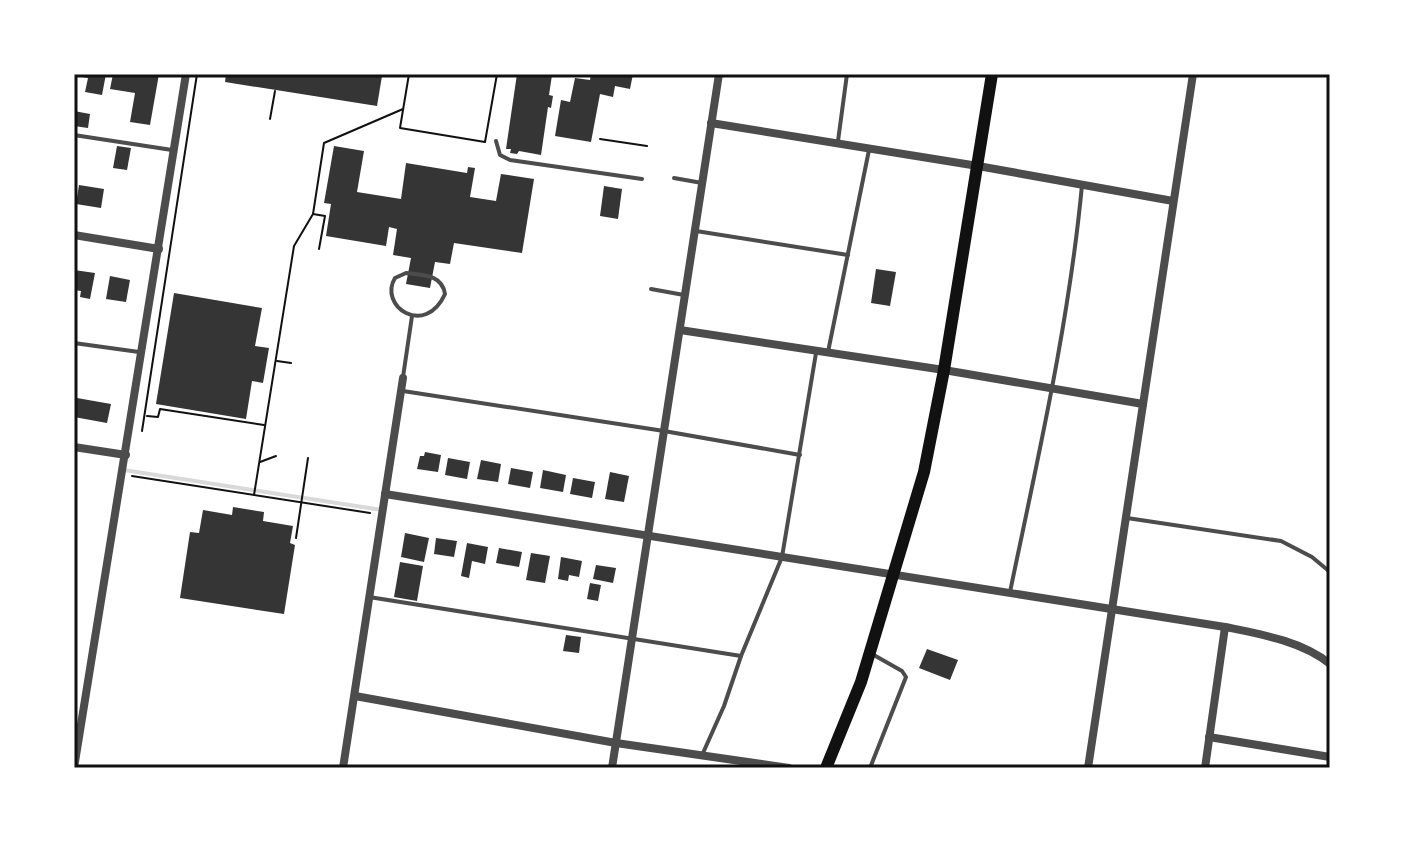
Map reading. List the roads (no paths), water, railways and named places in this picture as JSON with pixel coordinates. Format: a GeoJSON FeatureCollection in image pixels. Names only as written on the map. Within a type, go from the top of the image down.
{"type":"FeatureCollection","features":[{"type":"Feature","properties":{"kind":"main road"},"geometry":{"type":"LineString","coordinates":[[826,768],[861,682],[924,472],[944,370],[992,74]]}},
{"type":"Feature","properties":{"kind":"street"},"geometry":{"type":"LineString","coordinates":[[74,768],[186,74]]}},
{"type":"Feature","properties":{"kind":"street"},"geometry":{"type":"LineString","coordinates":[[612,768],[719,74]]}},
{"type":"Feature","properties":{"kind":"street"},"geometry":{"type":"LineString","coordinates":[[1088,768],[1193,74]]}},
{"type":"Feature","properties":{"kind":"street"},"geometry":{"type":"LineString","coordinates":[[711,123],[1173,201]]}},
{"type":"Feature","properties":{"kind":"street"},"geometry":{"type":"LineString","coordinates":[[74,235],[159,249]]}},
{"type":"Feature","properties":{"kind":"street"},"geometry":{"type":"LineString","coordinates":[[680,330],[1143,404]]}},
{"type":"Feature","properties":{"kind":"street"},"geometry":{"type":"LineString","coordinates":[[343,768],[403,378]]}},
{"type":"Feature","properties":{"kind":"street"},"geometry":{"type":"LineString","coordinates":[[74,447],[126,455]]}},
{"type":"Feature","properties":{"kind":"street"},"geometry":{"type":"LineString","coordinates":[[385,494],[1225,627],[1274,637],[1322,657],[1330,664]]}},
{"type":"Feature","properties":{"kind":"street"},"geometry":{"type":"LineString","coordinates":[[1205,768],[1225,627]]}},
{"type":"Feature","properties":{"kind":"street"},"geometry":{"type":"LineString","coordinates":[[355,696],[616,743],[789,768]]}},
{"type":"Feature","properties":{"kind":"street"},"geometry":{"type":"LineString","coordinates":[[1209,737],[1330,757]]}},
{"type":"Feature","properties":{"kind":"lane"},"geometry":{"type":"LineString","coordinates":[[838,144],[847,74]]}},
{"type":"Feature","properties":{"kind":"lane"},"geometry":{"type":"LineString","coordinates":[[74,135],[175,150]]}},
{"type":"Feature","properties":{"kind":"lane"},"geometry":{"type":"LineString","coordinates":[[496,141],[500,155],[510,160],[642,179]]}},
{"type":"Feature","properties":{"kind":"lane"},"geometry":{"type":"LineString","coordinates":[[828,352],[869,149]]}},
{"type":"Feature","properties":{"kind":"lane"},"geometry":{"type":"LineString","coordinates":[[674,178],[702,183]]}},
{"type":"Feature","properties":{"kind":"lane"},"geometry":{"type":"LineString","coordinates":[[1010,592],[1053,389],[1074,260],[1082,184]]}},
{"type":"Feature","properties":{"kind":"lane"},"geometry":{"type":"LineString","coordinates":[[696,230],[848,255]]}},
{"type":"Feature","properties":{"kind":"lane"},"geometry":{"type":"LineString","coordinates":[[406,273],[439,280],[445,289],[438,306],[426,314],[412,316],[403,311],[393,298],[391,287],[395,278],[406,273]]}},
{"type":"Feature","properties":{"kind":"lane"},"geometry":{"type":"LineString","coordinates":[[651,289],[686,295]]}},
{"type":"Feature","properties":{"kind":"lane"},"geometry":{"type":"LineString","coordinates":[[403,378],[412,316]]}},
{"type":"Feature","properties":{"kind":"lane"},"geometry":{"type":"LineString","coordinates":[[74,343],[142,352]]}},
{"type":"Feature","properties":{"kind":"lane"},"geometry":{"type":"LineString","coordinates":[[702,756],[782,557],[816,350]]}},
{"type":"Feature","properties":{"kind":"lane"},"geometry":{"type":"LineString","coordinates":[[401,391],[800,455]]}},
{"type":"Feature","properties":{"kind":"lane"},"geometry":{"type":"LineString","coordinates":[[1126,518],[1281,541],[1312,557],[1330,572]]}},
{"type":"Feature","properties":{"kind":"lane"},"geometry":{"type":"LineString","coordinates":[[369,597],[741,656]]}},
{"type":"Feature","properties":{"kind":"lane"},"geometry":{"type":"LineString","coordinates":[[870,653],[902,671],[906,677],[870,768]]}},
{"type":"Feature","properties":{"kind":"waterway"},"geometry":{"type":"LineString","coordinates":[[124,470],[382,510]]}}]}
